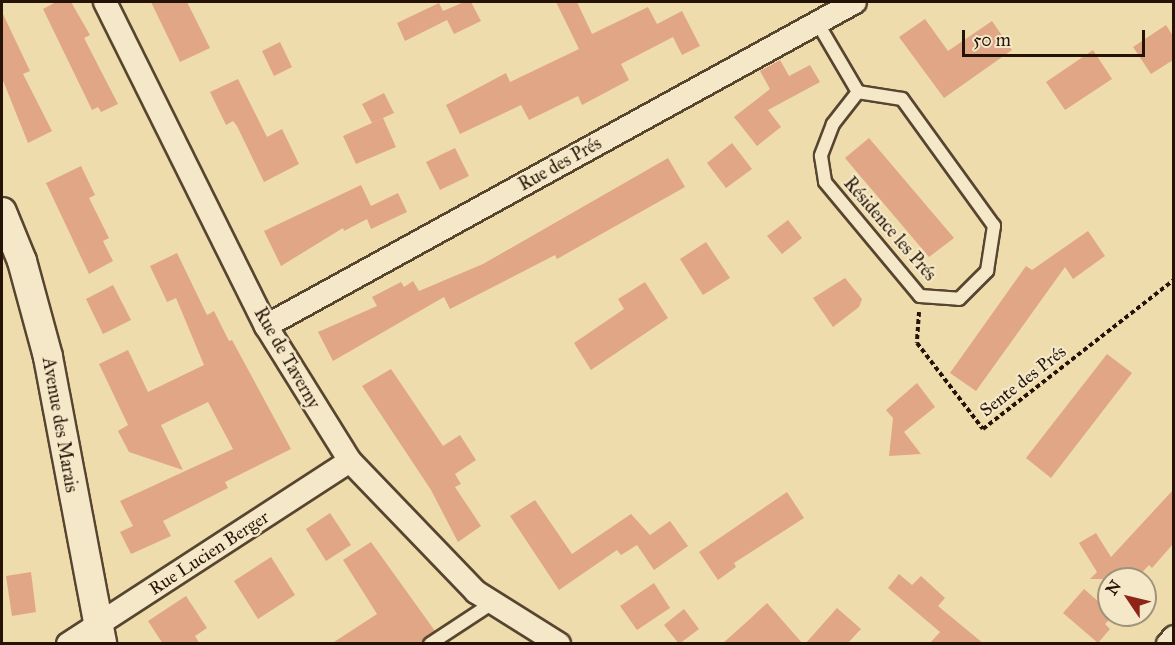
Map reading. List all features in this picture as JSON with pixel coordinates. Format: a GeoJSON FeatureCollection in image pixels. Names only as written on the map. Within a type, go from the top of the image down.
{"type":"FeatureCollection","features":[{"type":"Feature","properties":{"kind":"street","name":"Rue de Taverny"},"geometry":{"type":"LineString","coordinates":[[105,2],[266,326],[350,461],[447,566],[491,604],[559,644]]}},
{"type":"Feature","properties":{"kind":"street","name":"Rue des Prés"},"geometry":{"type":"LineString","coordinates":[[266,326],[855,2]]}},
{"type":"Feature","properties":{"kind":"street","name":"Avenue des Marais"},"geometry":{"type":"LineString","coordinates":[[2,212],[22,261],[48,357],[100,634]]}},
{"type":"Feature","properties":{"kind":"street","name":"Rue Lucien Berger"},"geometry":{"type":"LineString","coordinates":[[68,644],[100,634],[350,461]]}},
{"type":"Feature","properties":{"kind":"street"},"geometry":{"type":"LineString","coordinates":[[1168,644],[1173,637]]}},
{"type":"Feature","properties":{"kind":"lane"},"geometry":{"type":"LineString","coordinates":[[817,22],[858,92]]}},
{"type":"Feature","properties":{"kind":"lane","name":"Résidence les Prés"},"geometry":{"type":"LineString","coordinates":[[858,92],[902,99],[994,226],[987,271],[959,299],[920,296],[825,182],[821,156],[833,124],[858,92]]}},
{"type":"Feature","properties":{"kind":"lane"},"geometry":{"type":"LineString","coordinates":[[430,644],[491,604]]}},
{"type":"Feature","properties":{"kind":"path","name":"Sente des Prés"},"geometry":{"type":"LineString","coordinates":[[920,296],[917,343],[983,429],[1173,280]]}},
{"type":"Feature","properties":{"kind":"building"},"geometry":{"type":"Polygon","coordinates":[[[56,2],[71,2],[90,35],[84,38],[118,104],[101,112],[98,107],[92,110],[43,9],[56,2]]]}},
{"type":"Feature","properties":{"kind":"building"},"geometry":{"type":"Polygon","coordinates":[[[151,2],[187,2],[210,48],[180,62],[151,2]]]}},
{"type":"Feature","properties":{"kind":"building"},"geometry":{"type":"Polygon","coordinates":[[[464,2],[471,2],[481,21],[454,34],[447,20],[405,41],[397,23],[439,3],[443,11],[464,2]]]}},
{"type":"Feature","properties":{"kind":"building"},"geometry":{"type":"Polygon","coordinates":[[[556,2],[577,2],[592,34],[648,7],[657,24],[682,11],[700,46],[682,55],[673,37],[621,64],[629,80],[582,105],[578,96],[529,120],[521,105],[460,134],[446,105],[506,73],[510,82],[579,49],[556,2]]]}},
{"type":"Feature","properties":{"kind":"building"},"geometry":{"type":"Polygon","coordinates":[[[2,12],[30,71],[23,74],[52,131],[28,143],[2,78],[2,12]]]}},
{"type":"Feature","properties":{"kind":"building"},"geometry":{"type":"Polygon","coordinates":[[[925,19],[948,51],[992,21],[1012,50],[944,98],[899,37],[925,19]]]}},
{"type":"Feature","properties":{"kind":"building"},"geometry":{"type":"Polygon","coordinates":[[[1166,25],[1173,36],[1173,60],[1151,74],[1133,47],[1166,25]]]}},
{"type":"Feature","properties":{"kind":"building"},"geometry":{"type":"Polygon","coordinates":[[[280,42],[292,67],[274,76],[262,51],[280,42]]]}},
{"type":"Feature","properties":{"kind":"building"},"geometry":{"type":"Polygon","coordinates":[[[1093,50],[1112,79],[1065,110],[1046,82],[1093,50]]]}},
{"type":"Feature","properties":{"kind":"building"},"geometry":{"type":"Polygon","coordinates":[[[780,60],[789,76],[810,65],[820,82],[768,110],[781,127],[757,146],[734,117],[770,89],[760,71],[780,60]]]}},
{"type":"Feature","properties":{"kind":"building"},"geometry":{"type":"Polygon","coordinates":[[[238,79],[267,137],[282,129],[299,164],[264,182],[237,126],[233,121],[226,125],[210,92],[238,79]]]}},
{"type":"Feature","properties":{"kind":"building"},"geometry":{"type":"Polygon","coordinates":[[[384,93],[394,113],[372,123],[362,104],[384,93]]]}},
{"type":"Feature","properties":{"kind":"building"},"geometry":{"type":"Polygon","coordinates":[[[383,118],[396,147],[356,164],[343,136],[383,118]]]}},
{"type":"Feature","properties":{"kind":"building"},"geometry":{"type":"Polygon","coordinates":[[[869,138],[954,238],[929,257],[845,158],[869,138]]]}},
{"type":"Feature","properties":{"kind":"building"},"geometry":{"type":"Polygon","coordinates":[[[732,143],[752,169],[726,188],[707,163],[732,143]]]}},
{"type":"Feature","properties":{"kind":"building"},"geometry":{"type":"Polygon","coordinates":[[[455,148],[469,176],[440,190],[426,162],[455,148]]]}},
{"type":"Feature","properties":{"kind":"building"},"geometry":{"type":"Polygon","coordinates":[[[668,158],[685,187],[557,259],[555,255],[450,309],[444,297],[333,361],[318,332],[377,306],[372,297],[401,282],[404,287],[413,281],[419,291],[483,264],[668,158]]]}},
{"type":"Feature","properties":{"kind":"building"},"geometry":{"type":"Polygon","coordinates":[[[81,166],[95,195],[89,198],[109,238],[103,241],[113,261],[89,274],[46,183],[81,166]]]}},
{"type":"Feature","properties":{"kind":"building"},"geometry":{"type":"Polygon","coordinates":[[[361,185],[371,206],[398,193],[407,212],[371,229],[367,219],[344,231],[343,228],[281,266],[264,231],[361,185]]]}},
{"type":"Feature","properties":{"kind":"building"},"geometry":{"type":"Polygon","coordinates":[[[788,220],[802,238],[782,254],[767,236],[788,220]]]}},
{"type":"Feature","properties":{"kind":"building"},"geometry":{"type":"Polygon","coordinates":[[[1088,231],[1105,256],[1073,279],[1065,267],[976,391],[950,373],[1026,266],[1032,270],[1088,231]]]}},
{"type":"Feature","properties":{"kind":"building"},"geometry":{"type":"Polygon","coordinates":[[[706,242],[730,278],[703,295],[680,259],[706,242]]]}},
{"type":"Feature","properties":{"kind":"building"},"geometry":{"type":"Polygon","coordinates":[[[177,253],[207,315],[214,311],[291,449],[225,482],[228,488],[163,521],[171,536],[131,554],[120,532],[133,526],[120,501],[233,449],[208,402],[161,425],[183,470],[129,452],[118,431],[128,425],[99,364],[128,350],[148,392],[204,365],[176,298],[167,302],[150,266],[177,253]]]}},
{"type":"Feature","properties":{"kind":"building"},"geometry":{"type":"Polygon","coordinates":[[[845,278],[862,299],[859,307],[833,327],[813,298],[845,278]]]}},
{"type":"Feature","properties":{"kind":"building"},"geometry":{"type":"Polygon","coordinates":[[[645,282],[668,318],[591,370],[574,343],[624,309],[618,299],[645,282]]]}},
{"type":"Feature","properties":{"kind":"building"},"geometry":{"type":"Polygon","coordinates":[[[113,285],[131,320],[103,334],[86,299],[113,285]]]}},
{"type":"Feature","properties":{"kind":"building"},"geometry":{"type":"Polygon","coordinates":[[[1107,354],[1132,373],[1051,478],[1026,458],[1107,354]]]}},
{"type":"Feature","properties":{"kind":"building"},"geometry":{"type":"Polygon","coordinates":[[[391,369],[443,446],[460,435],[476,460],[455,474],[461,484],[455,487],[481,526],[458,542],[431,490],[362,386],[391,369]]]}},
{"type":"Feature","properties":{"kind":"building"},"geometry":{"type":"Polygon","coordinates":[[[917,383],[935,407],[904,432],[921,454],[889,456],[893,418],[886,410],[917,383]]]}},
{"type":"Feature","properties":{"kind":"building"},"geometry":{"type":"Polygon","coordinates":[[[1173,490],[1173,544],[1153,567],[1149,565],[1147,567],[1097,567],[1097,572],[1079,543],[1096,533],[1111,557],[1173,490]]]}},
{"type":"Feature","properties":{"kind":"building"},"geometry":{"type":"Polygon","coordinates":[[[787,492],[804,518],[734,563],[736,567],[718,580],[699,552],[787,492]]]}},
{"type":"Feature","properties":{"kind":"building"},"geometry":{"type":"Polygon","coordinates":[[[535,500],[572,554],[631,514],[650,535],[670,521],[688,546],[654,570],[637,545],[621,555],[617,550],[559,590],[510,516],[535,500]]]}},
{"type":"Feature","properties":{"kind":"building"},"geometry":{"type":"Polygon","coordinates":[[[330,513],[351,545],[326,561],[306,529],[330,513]]]}},
{"type":"Feature","properties":{"kind":"building"},"geometry":{"type":"Polygon","coordinates":[[[371,542],[435,631],[422,644],[331,644],[377,614],[343,560],[371,542]]]}},
{"type":"Feature","properties":{"kind":"building"},"geometry":{"type":"Polygon","coordinates":[[[271,557],[295,595],[258,619],[234,581],[271,557]]]}},
{"type":"Feature","properties":{"kind":"building"},"geometry":{"type":"Polygon","coordinates":[[[31,572],[36,612],[12,616],[6,576],[31,572]]]}},
{"type":"Feature","properties":{"kind":"building"},"geometry":{"type":"Polygon","coordinates":[[[1097,572],[1097,579],[1090,579],[1097,572]]]}},
{"type":"Feature","properties":{"kind":"building"},"geometry":{"type":"Polygon","coordinates":[[[899,574],[912,585],[921,576],[945,598],[938,606],[984,644],[929,644],[940,632],[888,588],[899,574]]]}},
{"type":"Feature","properties":{"kind":"building"},"geometry":{"type":"Polygon","coordinates":[[[654,583],[670,608],[637,630],[620,606],[654,583]]]}},
{"type":"Feature","properties":{"kind":"building"},"geometry":{"type":"Polygon","coordinates":[[[1084,589],[1097,600],[1097,627],[1110,629],[1098,643],[1063,613],[1084,589]]]}},
{"type":"Feature","properties":{"kind":"building"},"geometry":{"type":"Polygon","coordinates":[[[186,596],[207,628],[195,636],[200,644],[163,644],[148,621],[186,596]]]}},
{"type":"Feature","properties":{"kind":"building"},"geometry":{"type":"Polygon","coordinates":[[[767,603],[803,644],[722,644],[751,618],[767,603]]]}},
{"type":"Feature","properties":{"kind":"building"},"geometry":{"type":"Polygon","coordinates":[[[837,608],[861,629],[847,644],[805,644],[837,608]]]}},
{"type":"Feature","properties":{"kind":"building"},"geometry":{"type":"Polygon","coordinates":[[[684,609],[699,629],[679,644],[664,625],[684,609]]]}}]}
